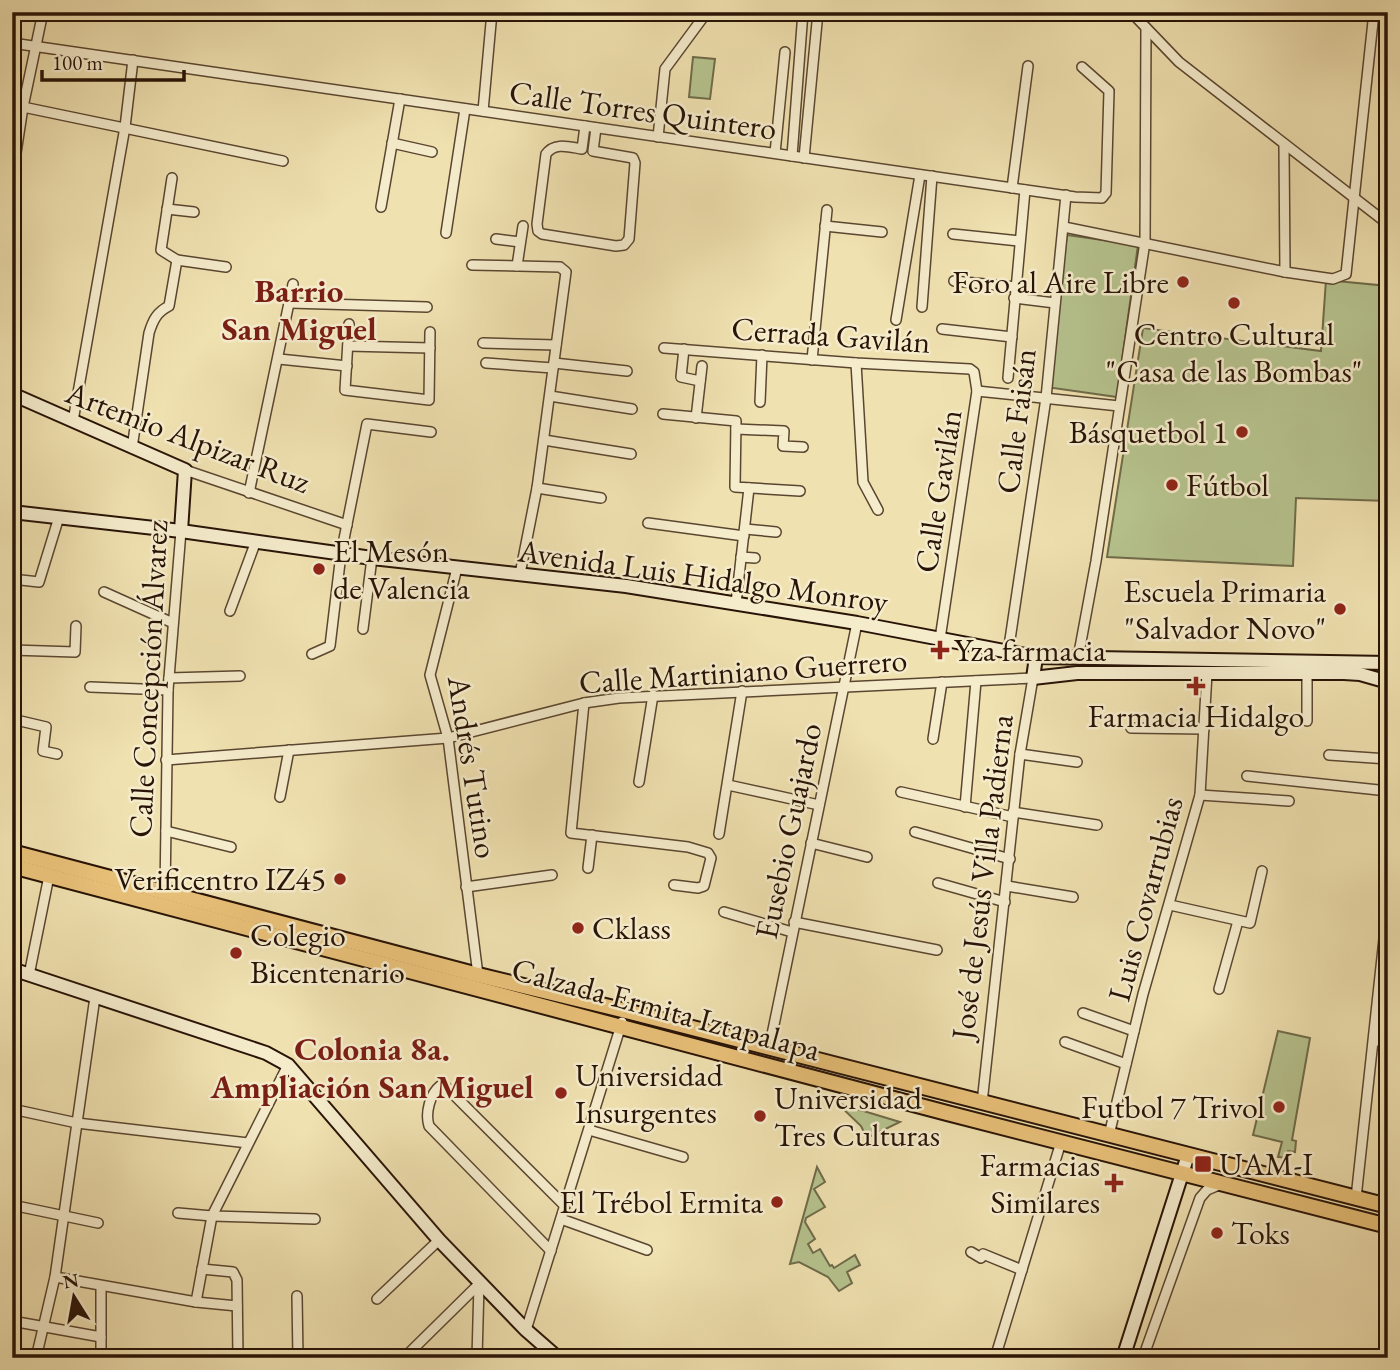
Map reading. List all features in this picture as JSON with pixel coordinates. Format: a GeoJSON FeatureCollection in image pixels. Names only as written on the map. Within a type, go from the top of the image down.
{"type":"FeatureCollection","features":[{"type":"Feature","properties":{"kind":"main road","name":"Calzada Ermita Iztapalapa"},"geometry":{"type":"LineString","coordinates":[[12,852],[478,975],[1388,1206]]}},
{"type":"Feature","properties":{"kind":"main road","name":"Calzada Ermita Iztapalapa"},"geometry":{"type":"LineString","coordinates":[[12,866],[1388,1226]]}},
{"type":"Feature","properties":{"kind":"street"},"geometry":{"type":"LineString","coordinates":[[12,179],[34,46],[43,12]]}},
{"type":"Feature","properties":{"kind":"street"},"geometry":{"type":"LineString","coordinates":[[482,111],[492,12]]}},
{"type":"Feature","properties":{"kind":"street"},"geometry":{"type":"LineString","coordinates":[[658,136],[666,69],[707,12]]}},
{"type":"Feature","properties":{"kind":"street"},"geometry":{"type":"LineString","coordinates":[[792,156],[803,12]]}},
{"type":"Feature","properties":{"kind":"street"},"geometry":{"type":"LineString","coordinates":[[804,158],[818,12]]}},
{"type":"Feature","properties":{"kind":"street"},"geometry":{"type":"LineString","coordinates":[[1131,12],[1179,62],[1388,224]]}},
{"type":"Feature","properties":{"kind":"street"},"geometry":{"type":"LineString","coordinates":[[1064,226],[1285,272],[1334,279],[1346,274],[1374,12]]}},
{"type":"Feature","properties":{"kind":"street"},"geometry":{"type":"LineString","coordinates":[[1078,658],[1096,561],[1145,242],[1146,28]]}},
{"type":"Feature","properties":{"kind":"street","name":"Calle Torres Quintero"},"geometry":{"type":"LineString","coordinates":[[12,43],[1095,199],[1102,198],[1106,192],[1109,91],[1082,67]]}},
{"type":"Feature","properties":{"kind":"street"},"geometry":{"type":"LineString","coordinates":[[775,153],[785,52]]}},
{"type":"Feature","properties":{"kind":"street"},"geometry":{"type":"LineString","coordinates":[[73,421],[125,127],[133,60]]}},
{"type":"Feature","properties":{"kind":"street"},"geometry":{"type":"LineString","coordinates":[[1012,188],[1028,66]]}},
{"type":"Feature","properties":{"kind":"street"},"geometry":{"type":"LineString","coordinates":[[381,207],[400,99]]}},
{"type":"Feature","properties":{"kind":"street"},"geometry":{"type":"LineString","coordinates":[[23,107],[283,161]]}},
{"type":"Feature","properties":{"kind":"street"},"geometry":{"type":"LineString","coordinates":[[446,233],[465,108]]}},
{"type":"Feature","properties":{"kind":"street"},"geometry":{"type":"LineString","coordinates":[[585,126],[582,149],[558,146],[549,149],[546,154],[538,231],[542,234],[624,245],[629,239],[635,163],[633,158],[627,155],[593,151],[596,128]]}},
{"type":"Feature","properties":{"kind":"street"},"geometry":{"type":"LineString","coordinates":[[391,143],[432,152]]}},
{"type":"Feature","properties":{"kind":"street"},"geometry":{"type":"LineString","coordinates":[[1284,146],[1285,272]]}},
{"type":"Feature","properties":{"kind":"street"},"geometry":{"type":"LineString","coordinates":[[896,320],[920,174]]}},
{"type":"Feature","properties":{"kind":"street"},"geometry":{"type":"LineString","coordinates":[[922,307],[932,176]]}},
{"type":"Feature","properties":{"kind":"street"},"geometry":{"type":"LineString","coordinates":[[172,178],[161,250],[177,260],[226,267]]}},
{"type":"Feature","properties":{"kind":"street"},"geometry":{"type":"LineString","coordinates":[[1008,378],[1025,190]]}},
{"type":"Feature","properties":{"kind":"street","name":"Calle Faisán"},"geometry":{"type":"LineString","coordinates":[[1007,653],[1046,398],[1066,195]]}},
{"type":"Feature","properties":{"kind":"street"},"geometry":{"type":"LineString","coordinates":[[167,209],[194,212]]}},
{"type":"Feature","properties":{"kind":"street"},"geometry":{"type":"LineString","coordinates":[[812,360],[827,210]]}},
{"type":"Feature","properties":{"kind":"street"},"geometry":{"type":"LineString","coordinates":[[517,266],[523,226]]}},
{"type":"Feature","properties":{"kind":"street"},"geometry":{"type":"LineString","coordinates":[[825,226],[882,232]]}},
{"type":"Feature","properties":{"kind":"street"},"geometry":{"type":"LineString","coordinates":[[953,234],[1020,241]]}},
{"type":"Feature","properties":{"kind":"street"},"geometry":{"type":"LineString","coordinates":[[496,239],[520,242]]}},
{"type":"Feature","properties":{"kind":"street"},"geometry":{"type":"LineString","coordinates":[[132,448],[149,332],[152,320],[160,310],[169,306],[177,260]]}},
{"type":"Feature","properties":{"kind":"street"},"geometry":{"type":"LineString","coordinates":[[472,265],[560,267],[566,272],[537,488],[520,574]]}},
{"type":"Feature","properties":{"kind":"street"},"geometry":{"type":"LineString","coordinates":[[954,281],[1016,287]]}},
{"type":"Feature","properties":{"kind":"street"},"geometry":{"type":"LineString","coordinates":[[250,493],[293,284]]}},
{"type":"Feature","properties":{"kind":"street"},"geometry":{"type":"LineString","coordinates":[[1014,298],[1055,303]]}},
{"type":"Feature","properties":{"kind":"street"},"geometry":{"type":"LineString","coordinates":[[290,303],[427,307]]}},
{"type":"Feature","properties":{"kind":"street"},"geometry":{"type":"LineString","coordinates":[[349,324],[345,390],[429,400],[430,332]]}},
{"type":"Feature","properties":{"kind":"street"},"geometry":{"type":"LineString","coordinates":[[942,329],[1012,337]]}},
{"type":"Feature","properties":{"kind":"street"},"geometry":{"type":"LineString","coordinates":[[483,343],[556,345]]}},
{"type":"Feature","properties":{"kind":"street"},"geometry":{"type":"LineString","coordinates":[[348,346],[430,348]]}},
{"type":"Feature","properties":{"kind":"street","name":"Cerrada Gavilán"},"geometry":{"type":"LineString","coordinates":[[664,348],[970,369],[975,376],[977,391]]}},
{"type":"Feature","properties":{"kind":"street"},"geometry":{"type":"LineString","coordinates":[[684,349],[681,377],[700,381]]}},
{"type":"Feature","properties":{"kind":"street"},"geometry":{"type":"LineString","coordinates":[[760,402],[762,355]]}},
{"type":"Feature","properties":{"kind":"street"},"geometry":{"type":"LineString","coordinates":[[279,359],[346,366]]}},
{"type":"Feature","properties":{"kind":"street"},"geometry":{"type":"LineString","coordinates":[[486,363],[627,371]]}},
{"type":"Feature","properties":{"kind":"street"},"geometry":{"type":"LineString","coordinates":[[856,363],[863,482],[878,510]]}},
{"type":"Feature","properties":{"kind":"street"},"geometry":{"type":"LineString","coordinates":[[696,418],[702,366]]}},
{"type":"Feature","properties":{"kind":"street"},"geometry":{"type":"LineString","coordinates":[[977,391],[1119,407]]}},
{"type":"Feature","properties":{"kind":"street","name":"Calle Gavilán"},"geometry":{"type":"LineString","coordinates":[[940,639],[977,391]]}},
{"type":"Feature","properties":{"kind":"street","name":"Artemio Alpizar Ruz"},"geometry":{"type":"LineString","coordinates":[[12,394],[185,470],[347,525]]}},
{"type":"Feature","properties":{"kind":"street"},"geometry":{"type":"LineString","coordinates":[[550,396],[632,409]]}},
{"type":"Feature","properties":{"kind":"street"},"geometry":{"type":"LineString","coordinates":[[663,414],[736,421],[735,487],[800,491]]}},
{"type":"Feature","properties":{"kind":"street"},"geometry":{"type":"LineString","coordinates":[[312,654],[330,646],[341,554],[366,424],[431,432]]}},
{"type":"Feature","properties":{"kind":"street"},"geometry":{"type":"LineString","coordinates":[[736,429],[784,431],[783,446],[803,447]]}},
{"type":"Feature","properties":{"kind":"street"},"geometry":{"type":"LineString","coordinates":[[544,440],[631,454]]}},
{"type":"Feature","properties":{"kind":"street","name":"Calle Concepción Álvarez"},"geometry":{"type":"LineString","coordinates":[[165,892],[168,690],[185,470]]}},
{"type":"Feature","properties":{"kind":"street"},"geometry":{"type":"LineString","coordinates":[[537,488],[601,498]]}},
{"type":"Feature","properties":{"kind":"street"},"geometry":{"type":"LineString","coordinates":[[736,603],[749,488]]}},
{"type":"Feature","properties":{"kind":"street","name":"Avenida Luis Hidalgo Monroy"},"geometry":{"type":"LineString","coordinates":[[12,512],[181,530],[372,558],[626,586],[857,623],[1036,657],[1388,663]]}},
{"type":"Feature","properties":{"kind":"street"},"geometry":{"type":"LineString","coordinates":[[12,579],[39,582],[59,517]]}},
{"type":"Feature","properties":{"kind":"street"},"geometry":{"type":"LineString","coordinates":[[648,523],[744,533],[776,532]]}},
{"type":"Feature","properties":{"kind":"street"},"geometry":{"type":"LineString","coordinates":[[230,611],[256,541]]}},
{"type":"Feature","properties":{"kind":"street"},"geometry":{"type":"LineString","coordinates":[[363,629],[372,558]]}},
{"type":"Feature","properties":{"kind":"street"},"geometry":{"type":"LineString","coordinates":[[741,558],[755,558]]}},
{"type":"Feature","properties":{"kind":"street","name":"Andrés Tutino"},"geometry":{"type":"LineString","coordinates":[[457,568],[430,675],[449,738],[478,975]]}},
{"type":"Feature","properties":{"kind":"street"},"geometry":{"type":"LineString","coordinates":[[104,592],[173,623]]}},
{"type":"Feature","properties":{"kind":"street","name":"Eusebio Guajardo"},"geometry":{"type":"LineString","coordinates":[[769,1049],[857,623]]}},
{"type":"Feature","properties":{"kind":"street"},"geometry":{"type":"LineString","coordinates":[[12,650],[75,652],[76,626]]}},
{"type":"Feature","properties":{"kind":"street","name":"José de Jesús Villa Padierna"},"geometry":{"type":"LineString","coordinates":[[982,1103],[1020,754],[1036,657]]}},
{"type":"Feature","properties":{"kind":"street"},"geometry":{"type":"LineString","coordinates":[[1033,678],[1077,673],[1307,673],[1360,674],[1388,682]]}},
{"type":"Feature","properties":{"kind":"street","name":"Luis Covarrubias"},"geometry":{"type":"LineString","coordinates":[[1109,1135],[1134,1031],[1200,795],[1207,673]]}},
{"type":"Feature","properties":{"kind":"street"},"geometry":{"type":"LineString","coordinates":[[1307,673],[1307,721]]}},
{"type":"Feature","properties":{"kind":"street"},"geometry":{"type":"LineString","coordinates":[[169,678],[240,676]]}},
{"type":"Feature","properties":{"kind":"street","name":"Calle Martiniano Guerrero"},"geometry":{"type":"LineString","coordinates":[[166,760],[449,738],[584,703],[653,695],[1033,678]]}},
{"type":"Feature","properties":{"kind":"street"},"geometry":{"type":"LineString","coordinates":[[965,807],[976,681]]}},
{"type":"Feature","properties":{"kind":"street"},"geometry":{"type":"LineString","coordinates":[[933,739],[942,682]]}},
{"type":"Feature","properties":{"kind":"street"},"geometry":{"type":"LineString","coordinates":[[90,687],[168,690]]}},
{"type":"Feature","properties":{"kind":"street"},"geometry":{"type":"LineString","coordinates":[[719,834],[742,691]]}},
{"type":"Feature","properties":{"kind":"street"},"geometry":{"type":"LineString","coordinates":[[639,782],[653,695]]}},
{"type":"Feature","properties":{"kind":"street"},"geometry":{"type":"LineString","coordinates":[[584,703],[571,833],[688,847],[708,853],[711,858],[704,886],[698,888],[674,885]]}},
{"type":"Feature","properties":{"kind":"street"},"geometry":{"type":"LineString","coordinates":[[12,719],[46,727],[43,751],[57,754]]}},
{"type":"Feature","properties":{"kind":"street"},"geometry":{"type":"LineString","coordinates":[[1131,727],[1204,729]]}},
{"type":"Feature","properties":{"kind":"street"},"geometry":{"type":"LineString","coordinates":[[280,797],[289,750]]}},
{"type":"Feature","properties":{"kind":"street"},"geometry":{"type":"LineString","coordinates":[[1020,754],[1077,762]]}},
{"type":"Feature","properties":{"kind":"street"},"geometry":{"type":"LineString","coordinates":[[1329,755],[1388,759]]}},
{"type":"Feature","properties":{"kind":"street"},"geometry":{"type":"LineString","coordinates":[[1247,776],[1388,791]]}},
{"type":"Feature","properties":{"kind":"street"},"geometry":{"type":"LineString","coordinates":[[729,785],[819,805]]}},
{"type":"Feature","properties":{"kind":"street"},"geometry":{"type":"LineString","coordinates":[[901,792],[965,807],[1097,825]]}},
{"type":"Feature","properties":{"kind":"street"},"geometry":{"type":"LineString","coordinates":[[1200,795],[1289,801]]}},
{"type":"Feature","properties":{"kind":"street"},"geometry":{"type":"LineString","coordinates":[[166,831],[232,846]]}},
{"type":"Feature","properties":{"kind":"street"},"geometry":{"type":"LineString","coordinates":[[915,832],[1010,859]]}},
{"type":"Feature","properties":{"kind":"street"},"geometry":{"type":"LineString","coordinates":[[588,869],[592,835]]}},
{"type":"Feature","properties":{"kind":"street"},"geometry":{"type":"LineString","coordinates":[[811,843],[866,857]]}},
{"type":"Feature","properties":{"kind":"street"},"geometry":{"type":"LineString","coordinates":[[1170,905],[1250,923],[1262,871]]}},
{"type":"Feature","properties":{"kind":"street"},"geometry":{"type":"LineString","coordinates":[[466,887],[552,875]]}},
{"type":"Feature","properties":{"kind":"street"},"geometry":{"type":"LineString","coordinates":[[29,975],[48,876]]}},
{"type":"Feature","properties":{"kind":"street"},"geometry":{"type":"LineString","coordinates":[[938,883],[1005,902]]}},
{"type":"Feature","properties":{"kind":"street"},"geometry":{"type":"LineString","coordinates":[[1007,886],[1073,897]]}},
{"type":"Feature","properties":{"kind":"street"},"geometry":{"type":"LineString","coordinates":[[1356,1198],[1388,902]]}},
{"type":"Feature","properties":{"kind":"street"},"geometry":{"type":"LineString","coordinates":[[724,912],[792,932]]}},
{"type":"Feature","properties":{"kind":"street"},"geometry":{"type":"LineString","coordinates":[[1219,989],[1238,921]]}},
{"type":"Feature","properties":{"kind":"street"},"geometry":{"type":"LineString","coordinates":[[794,922],[937,950]]}},
{"type":"Feature","properties":{"kind":"street"},"geometry":{"type":"LineString","coordinates":[[12,969],[266,1053],[288,1065],[479,1284],[558,1358]]}},
{"type":"Feature","properties":{"kind":"street"},"geometry":{"type":"LineString","coordinates":[[36,1358],[55,1278],[95,997]]}},
{"type":"Feature","properties":{"kind":"street"},"geometry":{"type":"LineString","coordinates":[[526,1330],[626,1011]]}},
{"type":"Feature","properties":{"kind":"street"},"geometry":{"type":"LineString","coordinates":[[1083,1013],[1134,1031]]}},
{"type":"Feature","properties":{"kind":"street"},"geometry":{"type":"LineString","coordinates":[[1374,1041],[1388,1041]]}},
{"type":"Feature","properties":{"kind":"street"},"geometry":{"type":"LineString","coordinates":[[1065,1042],[1126,1064]]}},
{"type":"Feature","properties":{"kind":"street"},"geometry":{"type":"LineString","coordinates":[[196,1302],[212,1216],[288,1065]]}},
{"type":"Feature","properties":{"kind":"street"},"geometry":{"type":"LineString","coordinates":[[551,1251],[429,1126],[428,1108],[436,1088],[446,1087],[565,1206]]}},
{"type":"Feature","properties":{"kind":"street"},"geometry":{"type":"LineString","coordinates":[[12,1109],[78,1123],[248,1143]]}},
{"type":"Feature","properties":{"kind":"street"},"geometry":{"type":"LineString","coordinates":[[589,1130],[683,1157]]}},
{"type":"Feature","properties":{"kind":"street"},"geometry":{"type":"LineString","coordinates":[[995,1358],[1061,1142]]}},
{"type":"Feature","properties":{"kind":"street"},"geometry":{"type":"LineString","coordinates":[[1123,1358],[1188,1155]]}},
{"type":"Feature","properties":{"kind":"street"},"geometry":{"type":"LineString","coordinates":[[1139,1358],[1145,1352],[1200,1198],[1207,1189],[1221,1184]]}},
{"type":"Feature","properties":{"kind":"street"},"geometry":{"type":"LineString","coordinates":[[12,1205],[98,1223]]}},
{"type":"Feature","properties":{"kind":"street"},"geometry":{"type":"LineString","coordinates":[[178,1213],[315,1219]]}},
{"type":"Feature","properties":{"kind":"street"},"geometry":{"type":"LineString","coordinates":[[561,1219],[647,1250]]}},
{"type":"Feature","properties":{"kind":"street"},"geometry":{"type":"LineString","coordinates":[[377,1299],[439,1240]]}},
{"type":"Feature","properties":{"kind":"street"},"geometry":{"type":"LineString","coordinates":[[971,1252],[981,1258],[983,1254],[1022,1270]]}},
{"type":"Feature","properties":{"kind":"street"},"geometry":{"type":"LineString","coordinates":[[202,1269],[233,1272],[237,1280],[237,1358]]}},
{"type":"Feature","properties":{"kind":"street"},"geometry":{"type":"LineString","coordinates":[[55,1278],[196,1302],[237,1306]]}},
{"type":"Feature","properties":{"kind":"street"},"geometry":{"type":"LineString","coordinates":[[404,1358],[479,1284]]}},
{"type":"Feature","properties":{"kind":"street"},"geometry":{"type":"LineString","coordinates":[[477,1358],[479,1284]]}},
{"type":"Feature","properties":{"kind":"street"},"geometry":{"type":"LineString","coordinates":[[101,1286],[101,1358]]}},
{"type":"Feature","properties":{"kind":"street"},"geometry":{"type":"LineString","coordinates":[[297,1296],[298,1358]]}},
{"type":"Feature","properties":{"kind":"street"},"geometry":{"type":"LineString","coordinates":[[12,1321],[101,1337]]}},
{"type":"Feature","properties":{"kind":"street"},"geometry":{"type":"LineString","coordinates":[[940,1354],[951,1358]]}},
{"type":"Feature","properties":{"kind":"green space"},"geometry":{"type":"Polygon","coordinates":[[[693,57],[715,59],[710,99],[689,97],[693,57]]]}},
{"type":"Feature","properties":{"kind":"green space"},"geometry":{"type":"Polygon","coordinates":[[[1067,235],[1138,245],[1117,397],[1046,387],[1067,235]]]}},
{"type":"Feature","properties":{"kind":"green space"},"geometry":{"type":"Polygon","coordinates":[[[1326,280],[1388,286],[1388,501],[1296,498],[1293,566],[1107,557],[1143,328],[1321,351],[1326,280]]]}},
{"type":"Feature","properties":{"kind":"green space","name":"Futbol 7 Trivol"},"geometry":{"type":"Polygon","coordinates":[[[1278,1031],[1310,1038],[1292,1140],[1296,1141],[1295,1152],[1288,1151],[1286,1158],[1278,1157],[1282,1142],[1253,1135],[1278,1031]]]}},
{"type":"Feature","properties":{"kind":"green space"},"geometry":{"type":"Polygon","coordinates":[[[837,1103],[900,1122],[867,1138],[861,1126],[837,1103]]]}},
{"type":"Feature","properties":{"kind":"green space"},"geometry":{"type":"Polygon","coordinates":[[[817,1167],[825,1182],[814,1189],[825,1207],[806,1218],[805,1222],[815,1239],[808,1244],[813,1253],[820,1249],[834,1268],[855,1255],[860,1265],[847,1272],[852,1283],[839,1291],[828,1277],[799,1262],[790,1264],[817,1167]]]}},
{"type":"Feature","properties":{"kind":"place","name":"Foro al Aire Libre"},"geometry":{"type":"Point","coordinates":[1183,282]}},
{"type":"Feature","properties":{"kind":"place","name":"Centro Cultural \"Casa de las Bombas\""},"geometry":{"type":"Point","coordinates":[1234,303]}},
{"type":"Feature","properties":{"kind":"place","name":"Básquetbol 1"},"geometry":{"type":"Point","coordinates":[1242,432]}},
{"type":"Feature","properties":{"kind":"place","name":"Fútbol"},"geometry":{"type":"Point","coordinates":[1172,485]}},
{"type":"Feature","properties":{"kind":"place","name":"El Mesón de Valencia"},"geometry":{"type":"Point","coordinates":[319,569]}},
{"type":"Feature","properties":{"kind":"place","name":"Escuela Primaria \"Salvador Novo\""},"geometry":{"type":"Point","coordinates":[1340,609]}},
{"type":"Feature","properties":{"kind":"place","name":"Yza farmacia"},"geometry":{"type":"Point","coordinates":[940,650]}},
{"type":"Feature","properties":{"kind":"place","name":"Farmacia Hidalgo"},"geometry":{"type":"Point","coordinates":[1196,686]}},
{"type":"Feature","properties":{"kind":"place","name":"Verificentro IZ45"},"geometry":{"type":"Point","coordinates":[340,879]}},
{"type":"Feature","properties":{"kind":"place","name":"Cklass"},"geometry":{"type":"Point","coordinates":[578,928]}},
{"type":"Feature","properties":{"kind":"place","name":"Colegio Bicentenario"},"geometry":{"type":"Point","coordinates":[236,953]}},
{"type":"Feature","properties":{"kind":"place","name":"Universidad Insurgentes"},"geometry":{"type":"Point","coordinates":[561,1093]}},
{"type":"Feature","properties":{"kind":"place","name":"Futbol 7 Trivol"},"geometry":{"type":"Point","coordinates":[1279,1107]}},
{"type":"Feature","properties":{"kind":"place","name":"Universidad Tres Culturas"},"geometry":{"type":"Point","coordinates":[760,1116]}},
{"type":"Feature","properties":{"kind":"place","name":"UAM-I"},"geometry":{"type":"Point","coordinates":[1203,1164]}},
{"type":"Feature","properties":{"kind":"place","name":"Farmacias Similares"},"geometry":{"type":"Point","coordinates":[1114,1183]}},
{"type":"Feature","properties":{"kind":"place","name":"El Trébol Ermita"},"geometry":{"type":"Point","coordinates":[777,1202]}},
{"type":"Feature","properties":{"kind":"place","name":"Toks"},"geometry":{"type":"Point","coordinates":[1217,1233]}},
{"type":"Feature","properties":{"kind":"district","name":"Barrio San Miguel"},"geometry":{"type":"Point","coordinates":[299,309]}},
{"type":"Feature","properties":{"kind":"district","name":"Colonia 8a. Ampliación San Miguel"},"geometry":{"type":"Point","coordinates":[372,1067]}}]}
